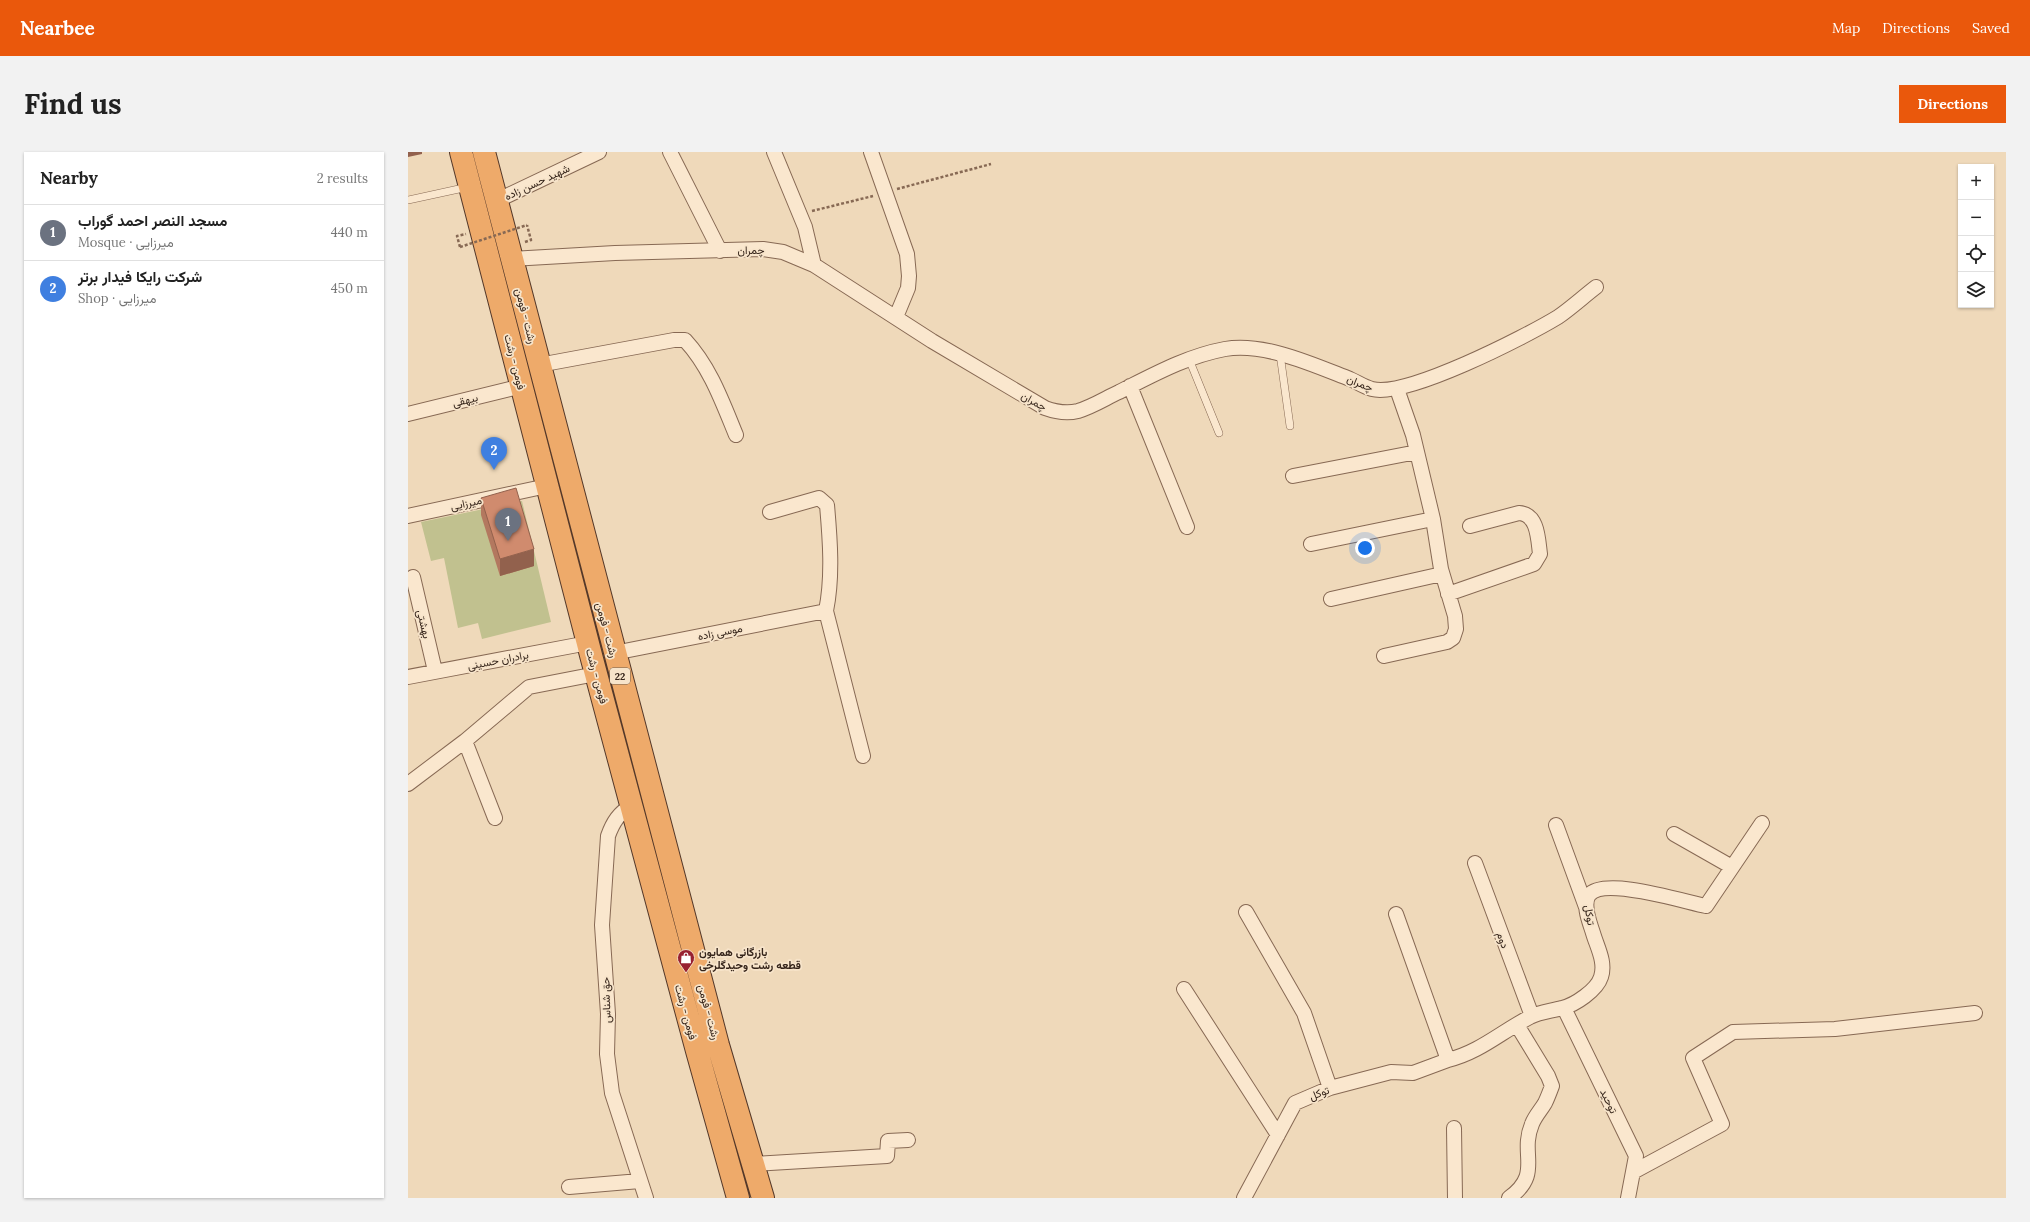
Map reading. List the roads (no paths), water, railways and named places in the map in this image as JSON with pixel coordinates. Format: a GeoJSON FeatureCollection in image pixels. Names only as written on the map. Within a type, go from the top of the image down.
{"type":"FeatureCollection","features":[{"type":"Feature","properties":{"kind":"highway","name":"فومن - رشت"},"geometry":{"type":"LineString","coordinates":[[461,152],[596,674],[738,1198]]}},
{"type":"Feature","properties":{"kind":"highway","name":"رشت - فومن"},"geometry":{"type":"LineString","coordinates":[[484,152],[614,653],[718,1045],[764,1198]]}},
{"type":"Feature","properties":{"kind":"street","name":"شهید حسن زاده"},"geometry":{"type":"LineString","coordinates":[[496,201],[600,152]]}},
{"type":"Feature","properties":{"kind":"street"},"geometry":{"type":"LineString","coordinates":[[670,152],[720,251]]}},
{"type":"Feature","properties":{"kind":"street"},"geometry":{"type":"LineString","coordinates":[[774,152],[805,227],[814,264]]}},
{"type":"Feature","properties":{"kind":"street"},"geometry":{"type":"LineString","coordinates":[[871,152],[907,254],[909,276],[908,288],[896,317]]}},
{"type":"Feature","properties":{"kind":"street","name":"چمران"},"geometry":{"type":"LineString","coordinates":[[511,259],[615,253],[763,249],[783,252],[814,264],[959,357],[1055,412],[1067,413],[1079,410],[1189,360],[1227,349],[1265,349],[1328,371],[1370,389],[1380,391],[1397,389],[1461,366],[1513,341],[1558,316],[1596,287]]}},
{"type":"Feature","properties":{"kind":"street"},"geometry":{"type":"LineString","coordinates":[[539,365],[674,340],[685,340],[698,354],[715,384],[736,435]]}},
{"type":"Feature","properties":{"kind":"street","name":"بیهقی"},"geometry":{"type":"LineString","coordinates":[[408,414],[522,386]]}},
{"type":"Feature","properties":{"kind":"street"},"geometry":{"type":"LineString","coordinates":[[1130,386],[1187,527]]}},
{"type":"Feature","properties":{"kind":"street"},"geometry":{"type":"LineString","coordinates":[[1384,656],[1447,642],[1453,638],[1456,630],[1455,616],[1442,574],[1433,519],[1417,452],[1397,389]]}},
{"type":"Feature","properties":{"kind":"street"},"geometry":{"type":"LineString","coordinates":[[1293,476],[1417,452]]}},
{"type":"Feature","properties":{"kind":"street","name":"میرزایی"},"geometry":{"type":"LineString","coordinates":[[408,516],[548,486]]}},
{"type":"Feature","properties":{"kind":"street"},"geometry":{"type":"LineString","coordinates":[[770,512],[819,498],[827,505],[830,535],[829,597],[826,611],[863,756]]}},
{"type":"Feature","properties":{"kind":"street"},"geometry":{"type":"LineString","coordinates":[[1448,594],[1534,564],[1540,554],[1538,536],[1532,519],[1526,513],[1519,513],[1470,526]]}},
{"type":"Feature","properties":{"kind":"street"},"geometry":{"type":"LineString","coordinates":[[1311,544],[1433,519]]}},
{"type":"Feature","properties":{"kind":"street"},"geometry":{"type":"LineString","coordinates":[[1331,599],[1442,574]]}},
{"type":"Feature","properties":{"kind":"street","name":"بهشتی"},"geometry":{"type":"LineString","coordinates":[[412,577],[435,672]]}},
{"type":"Feature","properties":{"kind":"street","name":"موسی زاده"},"geometry":{"type":"LineString","coordinates":[[614,653],[826,611]]}},
{"type":"Feature","properties":{"kind":"street","name":"برادران حسینی"},"geometry":{"type":"LineString","coordinates":[[408,677],[588,643]]}},
{"type":"Feature","properties":{"kind":"street"},"geometry":{"type":"LineString","coordinates":[[408,784],[465,742],[529,687],[596,674]]}},
{"type":"Feature","properties":{"kind":"street"},"geometry":{"type":"LineString","coordinates":[[465,742],[495,818]]}},
{"type":"Feature","properties":{"kind":"street","name":"حق شناس"},"geometry":{"type":"LineString","coordinates":[[631,806],[621,812],[613,824],[608,836],[602,925],[608,1014],[607,1054],[612,1093],[646,1198]]}},
{"type":"Feature","properties":{"kind":"street","name":"توکل"},"geometry":{"type":"LineString","coordinates":[[1244,1198],[1295,1103],[1330,1088],[1391,1072],[1413,1073],[1448,1060],[1467,1055],[1532,1016],[1564,1008],[1577,1002],[1598,983],[1602,971],[1602,965],[1586,907],[1588,896],[1594,890],[1610,888],[1634,890],[1706,906],[1762,823]]}},
{"type":"Feature","properties":{"kind":"street"},"geometry":{"type":"LineString","coordinates":[[1556,825],[1586,907]]}},
{"type":"Feature","properties":{"kind":"street"},"geometry":{"type":"LineString","coordinates":[[1674,834],[1732,867]]}},
{"type":"Feature","properties":{"kind":"street","name":"دوم"},"geometry":{"type":"LineString","coordinates":[[1475,863],[1532,1016]]}},
{"type":"Feature","properties":{"kind":"street"},"geometry":{"type":"LineString","coordinates":[[1246,912],[1304,1013],[1330,1088]]}},
{"type":"Feature","properties":{"kind":"street"},"geometry":{"type":"LineString","coordinates":[[1396,914],[1448,1060]]}},
{"type":"Feature","properties":{"kind":"street"},"geometry":{"type":"LineString","coordinates":[[1184,989],[1278,1135]]}},
{"type":"Feature","properties":{"kind":"street","name":"توحید"},"geometry":{"type":"LineString","coordinates":[[1564,1008],[1636,1156],[1628,1198]]}},
{"type":"Feature","properties":{"kind":"street"},"geometry":{"type":"LineString","coordinates":[[1633,1172],[1722,1124],[1693,1058],[1733,1032],[1835,1029],[1975,1013]]}},
{"type":"Feature","properties":{"kind":"street"},"geometry":{"type":"LineString","coordinates":[[1509,1198],[1520,1190],[1529,1174],[1528,1137],[1532,1123],[1545,1103],[1552,1086],[1548,1076],[1517,1024]]}},
{"type":"Feature","properties":{"kind":"street"},"geometry":{"type":"LineString","coordinates":[[1454,1128],[1455,1198]]}},
{"type":"Feature","properties":{"kind":"street"},"geometry":{"type":"LineString","coordinates":[[753,1164],[887,1156],[888,1141],[908,1140]]}},
{"type":"Feature","properties":{"kind":"street"},"geometry":{"type":"LineString","coordinates":[[569,1187],[640,1181]]}},
{"type":"Feature","properties":{"kind":"lane"},"geometry":{"type":"LineString","coordinates":[[408,200],[470,186]]}},
{"type":"Feature","properties":{"kind":"lane"},"geometry":{"type":"LineString","coordinates":[[1280,354],[1290,426]]}},
{"type":"Feature","properties":{"kind":"lane"},"geometry":{"type":"LineString","coordinates":[[1189,360],[1219,433]]}},
{"type":"Feature","properties":{"kind":"place","name":"شرکت رایکا فیدار برتر"},"geometry":{"type":"Point","coordinates":[494,470]}},
{"type":"Feature","properties":{"kind":"place","name":"مسجد النصر احمد گوراب"},"geometry":{"type":"Point","coordinates":[508,541]}},
{"type":"Feature","properties":{"kind":"place","name":"بازرگانی همایون قطعه رشت وحیدگلرخی"},"geometry":{"type":"Point","coordinates":[686,973]}}]}
